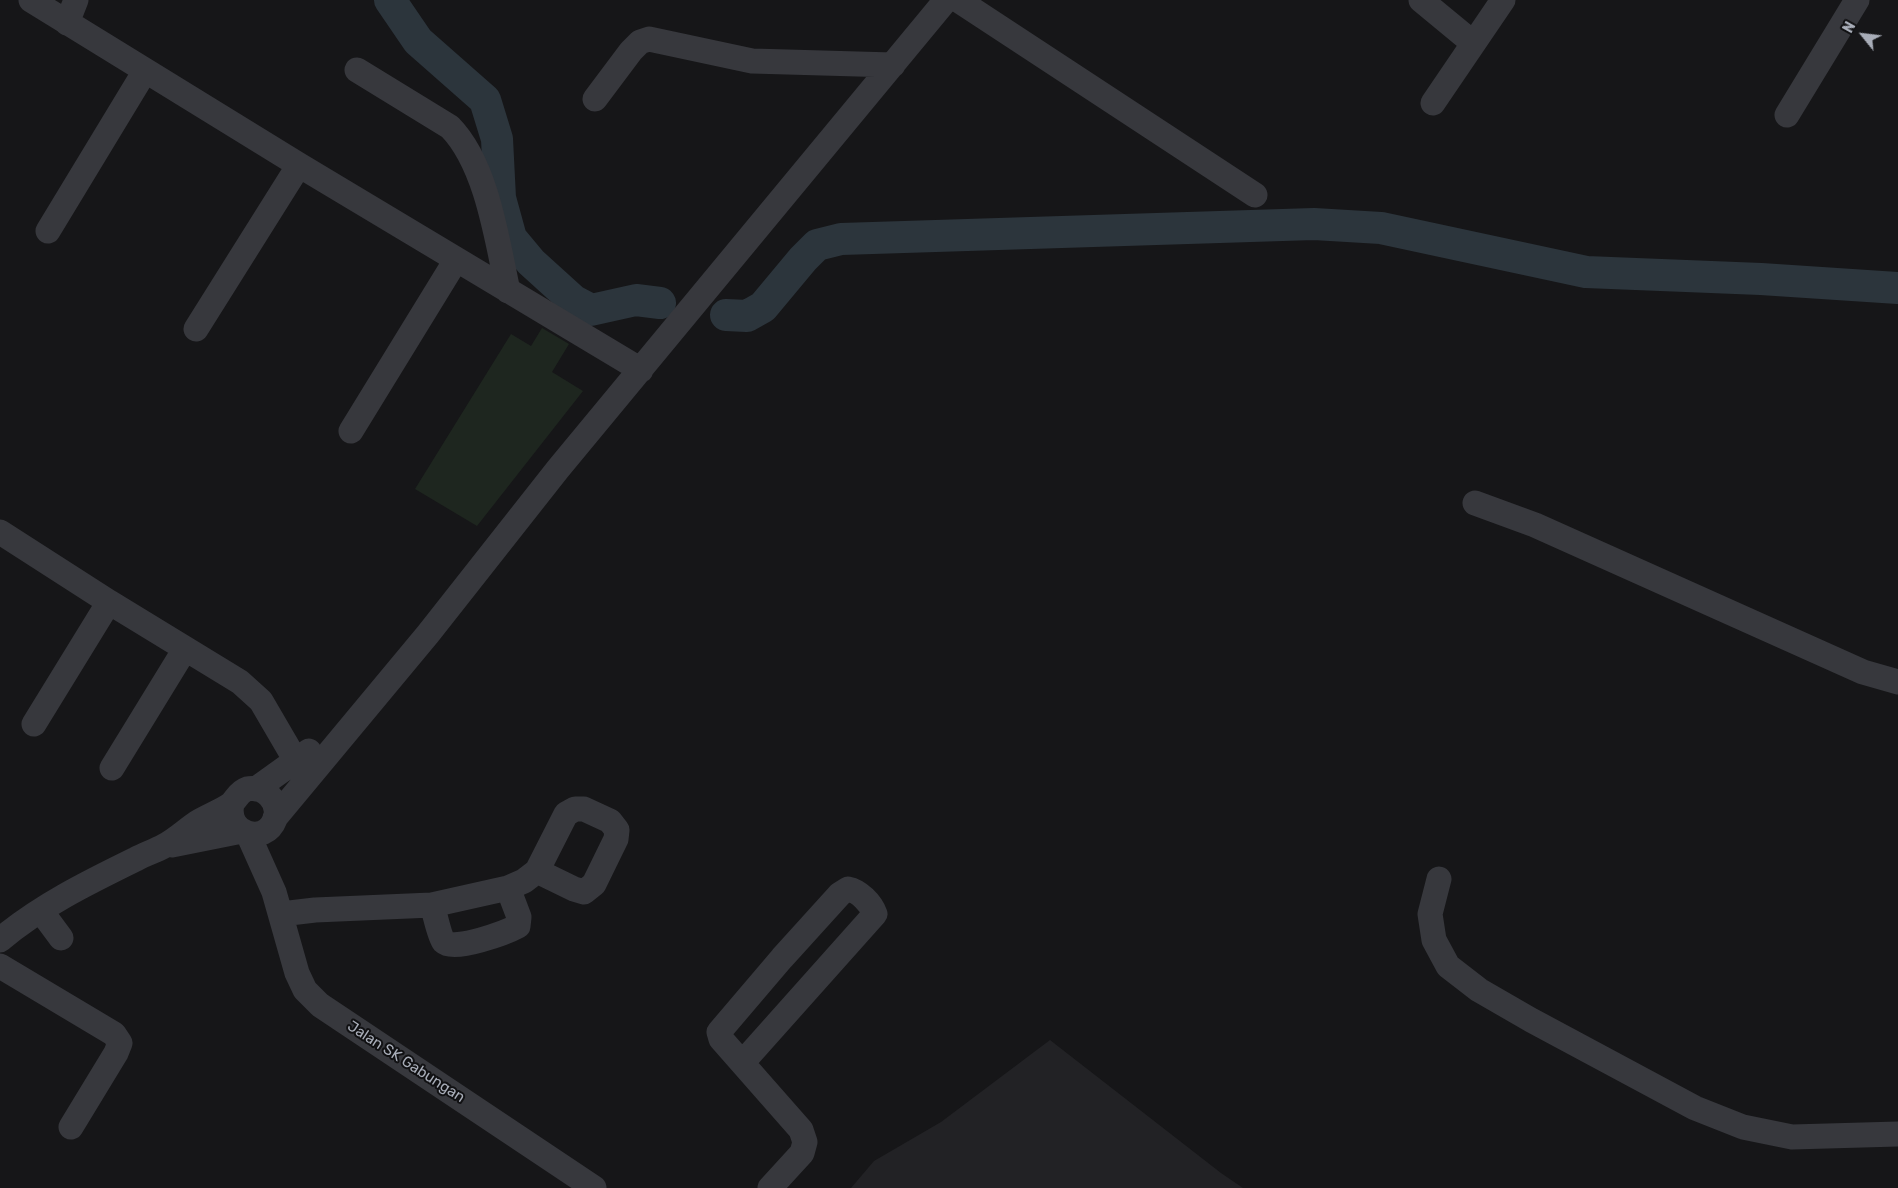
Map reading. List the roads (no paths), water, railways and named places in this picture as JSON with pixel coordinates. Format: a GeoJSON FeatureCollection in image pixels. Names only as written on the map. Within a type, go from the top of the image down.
{"type":"FeatureCollection","features":[{"type":"Feature","properties":{"kind":"street"},"geometry":{"type":"LineString","coordinates":[[31,0],[299,165],[641,370]]}},
{"type":"Feature","properties":{"kind":"street"},"geometry":{"type":"LineString","coordinates":[[67,23],[76,0]]}},
{"type":"Feature","properties":{"kind":"street"},"geometry":{"type":"LineString","coordinates":[[165,846],[259,828],[369,706],[558,469],[946,0]]}},
{"type":"Feature","properties":{"kind":"street"},"geometry":{"type":"LineString","coordinates":[[958,0],[1255,196]]}},
{"type":"Feature","properties":{"kind":"street"},"geometry":{"type":"LineString","coordinates":[[1422,0],[1473,43]]}},
{"type":"Feature","properties":{"kind":"street"},"geometry":{"type":"LineString","coordinates":[[1433,103],[1503,0]]}},
{"type":"Feature","properties":{"kind":"street"},"geometry":{"type":"LineString","coordinates":[[1787,115],[1858,0]]}},
{"type":"Feature","properties":{"kind":"street"},"geometry":{"type":"LineString","coordinates":[[595,99],[640,42],[649,39],[752,61],[892,65]]}},
{"type":"Feature","properties":{"kind":"street"},"geometry":{"type":"LineString","coordinates":[[357,70],[450,128],[462,140],[471,156],[483,188],[508,291]]}},
{"type":"Feature","properties":{"kind":"street"},"geometry":{"type":"LineString","coordinates":[[48,231],[145,71]]}},
{"type":"Feature","properties":{"kind":"street"},"geometry":{"type":"LineString","coordinates":[[196,329],[299,165]]}},
{"type":"Feature","properties":{"kind":"street"},"geometry":{"type":"LineString","coordinates":[[351,431],[456,260]]}},
{"type":"Feature","properties":{"kind":"street"},"geometry":{"type":"LineString","coordinates":[[1475,503],[1535,525],[1862,672],[1898,682]]}},
{"type":"Feature","properties":{"kind":"street"},"geometry":{"type":"LineString","coordinates":[[0,532],[109,602],[240,682],[261,701],[296,761]]}},
{"type":"Feature","properties":{"kind":"street"},"geometry":{"type":"LineString","coordinates":[[34,724],[109,602]]}},
{"type":"Feature","properties":{"kind":"street"},"geometry":{"type":"LineString","coordinates":[[112,768],[185,649]]}},
{"type":"Feature","properties":{"kind":"street"},"geometry":{"type":"LineString","coordinates":[[256,789],[369,706]]}},
{"type":"Feature","properties":{"kind":"street"},"geometry":{"type":"LineString","coordinates":[[248,789],[265,792],[272,799],[276,808],[259,828],[234,824],[231,818],[232,804],[235,797],[248,789]]}},
{"type":"Feature","properties":{"kind":"street"},"geometry":{"type":"LineString","coordinates":[[0,940],[41,911],[85,885],[165,846],[195,824],[232,804]]}},
{"type":"Feature","properties":{"kind":"street","name":"Jalan SK Gabungan"},"geometry":{"type":"LineString","coordinates":[[259,828],[297,973],[305,990],[320,1005],[594,1188]]}},
{"type":"Feature","properties":{"kind":"street"},"geometry":{"type":"LineString","coordinates":[[278,903],[315,910],[432,905],[508,888],[524,881],[537,871]]}},
{"type":"Feature","properties":{"kind":"street"},"geometry":{"type":"LineString","coordinates":[[1439,879],[1430,914],[1434,940],[1448,966],[1478,990],[1530,1020],[1695,1108],[1743,1127],[1792,1136],[1898,1134]]}},
{"type":"Feature","properties":{"kind":"street"},"geometry":{"type":"LineString","coordinates":[[432,905],[443,941],[449,945],[459,945],[509,931],[518,926],[519,917],[508,888]]}},
{"type":"Feature","properties":{"kind":"street"},"geometry":{"type":"LineString","coordinates":[[743,1062],[875,914],[872,906],[855,890],[848,889],[840,894],[719,1032],[721,1039],[801,1130],[805,1142],[802,1153],[770,1188]]}},
{"type":"Feature","properties":{"kind":"street"},"geometry":{"type":"LineString","coordinates":[[41,911],[61,938]]}},
{"type":"Feature","properties":{"kind":"street"},"geometry":{"type":"LineString","coordinates":[[782,958],[812,984]]}},
{"type":"Feature","properties":{"kind":"street"},"geometry":{"type":"LineString","coordinates":[[0,966],[114,1034],[120,1043],[116,1053],[71,1127]]}},
{"type":"Feature","properties":{"kind":"waterway"},"geometry":{"type":"LineString","coordinates":[[390,0],[418,41],[485,100],[497,139],[500,198],[511,238],[531,262],[574,301],[591,310],[636,300],[660,303]]}},
{"type":"Feature","properties":{"kind":"waterway"},"geometry":{"type":"LineString","coordinates":[[726,315],[747,316],[763,307],[817,245],[841,239],[1314,224],[1381,228],[1586,272],[1761,279],[1898,288]]}}]}
